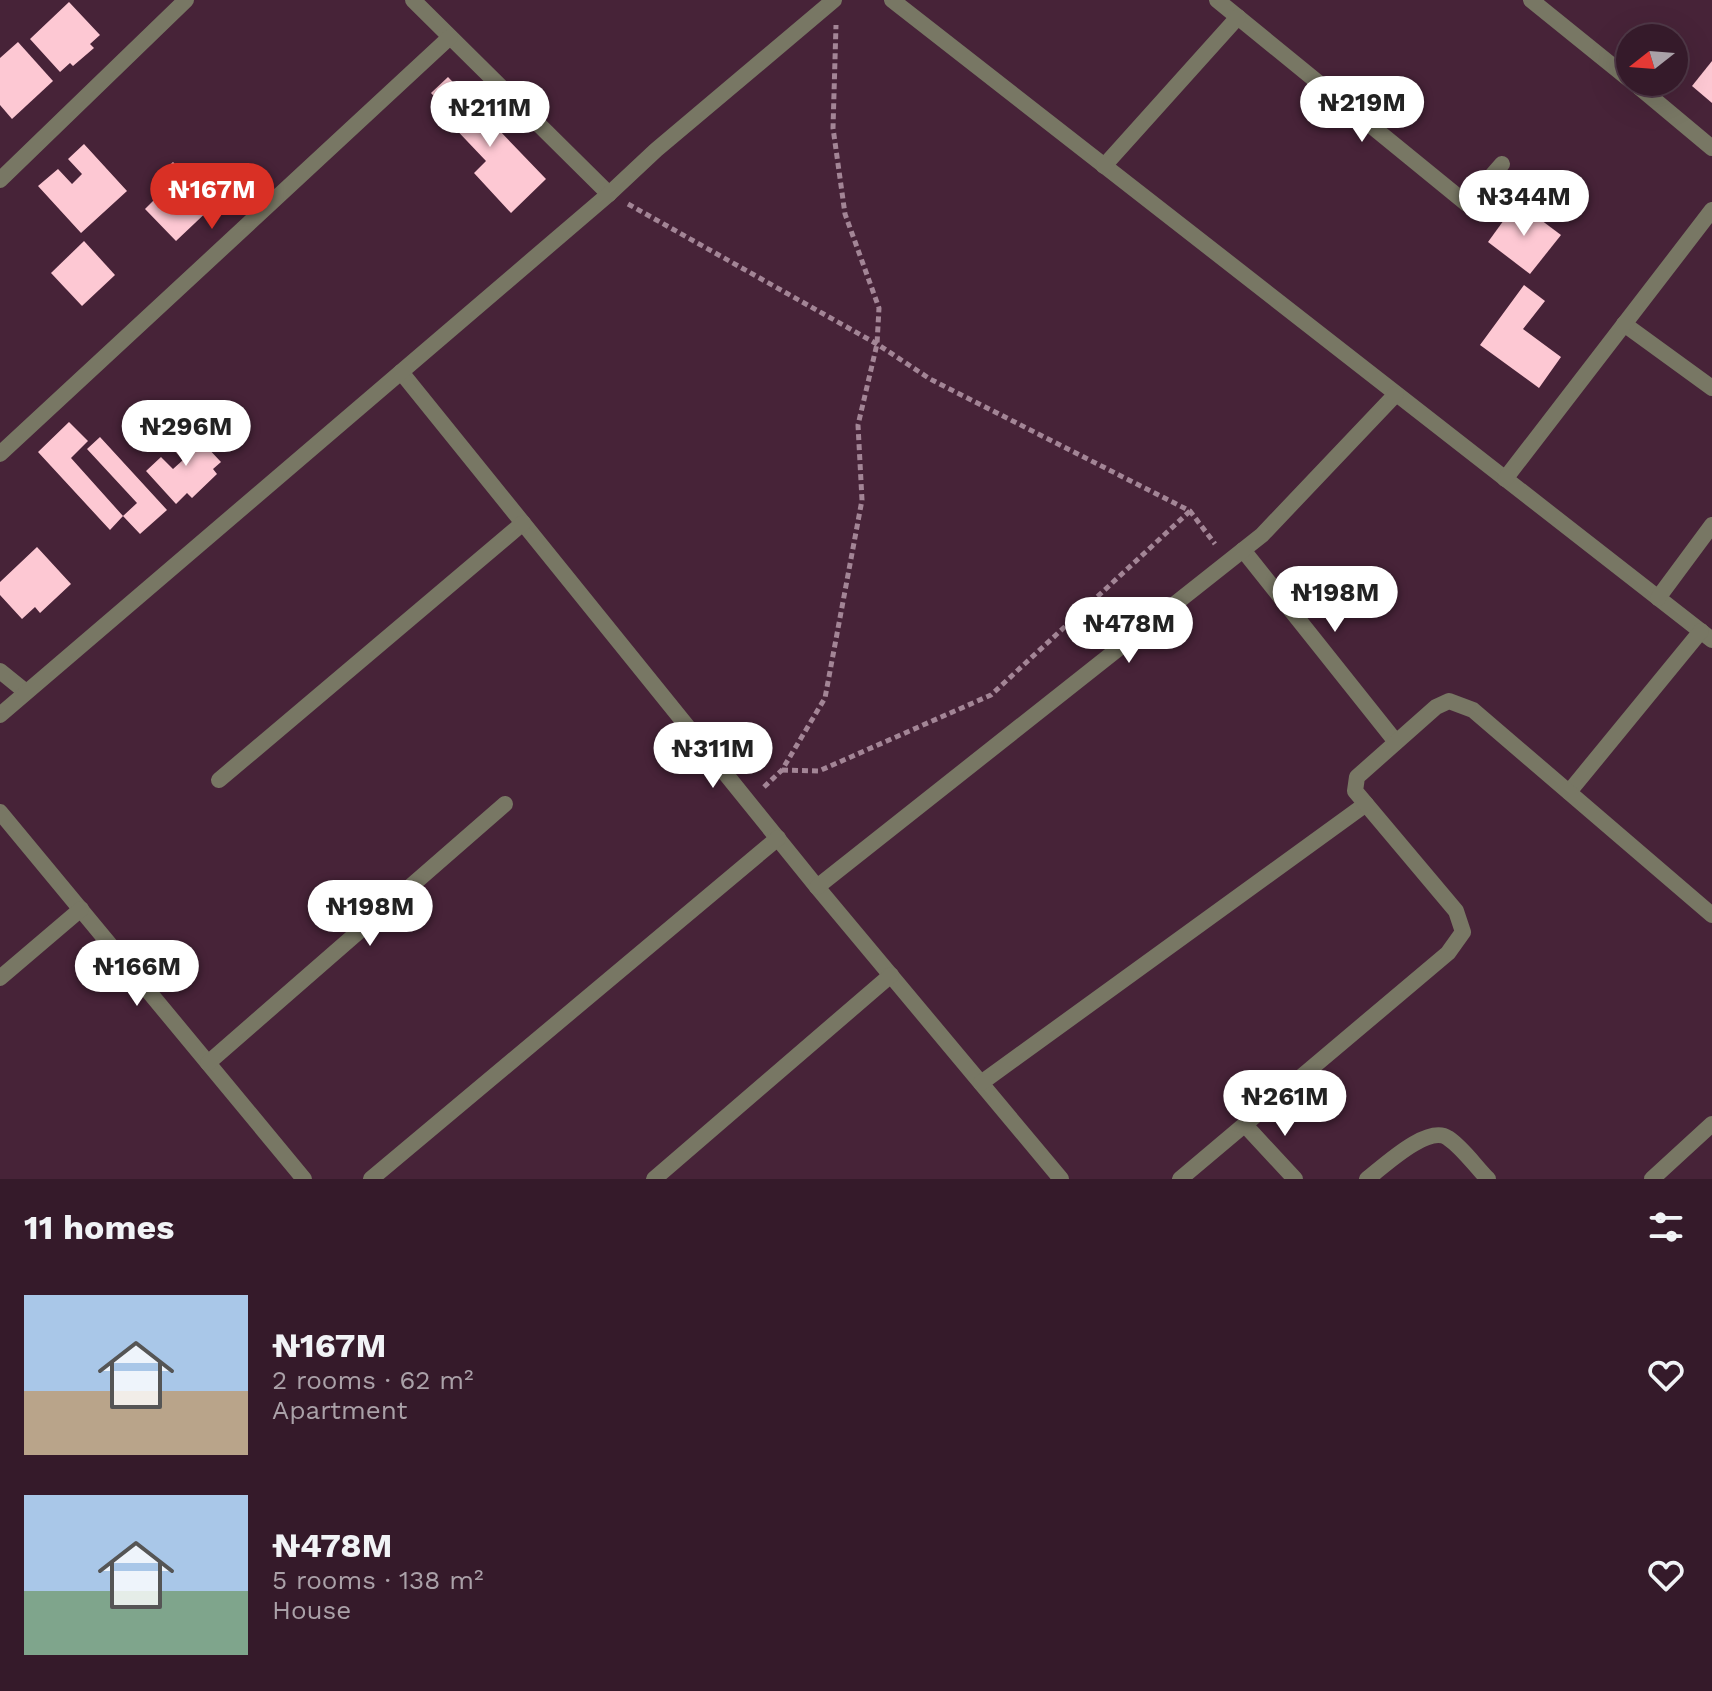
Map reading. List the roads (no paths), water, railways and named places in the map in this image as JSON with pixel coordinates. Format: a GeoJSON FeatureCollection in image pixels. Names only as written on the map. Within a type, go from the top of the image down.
{"type":"FeatureCollection","features":[{"type":"Feature","properties":{"kind":"street"},"geometry":{"type":"LineString","coordinates":[[0,180],[186,0]]}},
{"type":"Feature","properties":{"kind":"street"},"geometry":{"type":"LineString","coordinates":[[413,0],[609,194]]}},
{"type":"Feature","properties":{"kind":"street"},"geometry":{"type":"LineString","coordinates":[[892,0],[1706,636],[1569,792]]}},
{"type":"Feature","properties":{"kind":"street"},"geometry":{"type":"LineString","coordinates":[[1217,0],[1467,204],[1502,164]]}},
{"type":"Feature","properties":{"kind":"street"},"geometry":{"type":"LineString","coordinates":[[1531,0],[1616,69]]}},
{"type":"Feature","properties":{"kind":"street"},"geometry":{"type":"LineString","coordinates":[[0,715],[609,194],[656,150],[835,7]]}},
{"type":"Feature","properties":{"kind":"street"},"geometry":{"type":"LineString","coordinates":[[1104,166],[1238,17]]}},
{"type":"Feature","properties":{"kind":"street"},"geometry":{"type":"LineString","coordinates":[[0,454],[450,37]]}},
{"type":"Feature","properties":{"kind":"street"},"geometry":{"type":"LineString","coordinates":[[1649,96],[1712,148]]}},
{"type":"Feature","properties":{"kind":"street"},"geometry":{"type":"LineString","coordinates":[[1505,479],[1712,210]]}},
{"type":"Feature","properties":{"kind":"street"},"geometry":{"type":"LineString","coordinates":[[1624,324],[1712,388]]}},
{"type":"Feature","properties":{"kind":"street"},"geometry":{"type":"LineString","coordinates":[[401,372],[817,887],[1061,1179]]}},
{"type":"Feature","properties":{"kind":"street"},"geometry":{"type":"LineString","coordinates":[[817,887],[1262,535],[1396,394]]}},
{"type":"Feature","properties":{"kind":"street"},"geometry":{"type":"LineString","coordinates":[[219,780],[523,523]]}},
{"type":"Feature","properties":{"kind":"street"},"geometry":{"type":"LineString","coordinates":[[1658,598],[1712,525]]}},
{"type":"Feature","properties":{"kind":"street"},"geometry":{"type":"LineString","coordinates":[[1243,550],[1396,742]]}},
{"type":"Feature","properties":{"kind":"street"},"geometry":{"type":"LineString","coordinates":[[0,671],[26,692]]}},
{"type":"Feature","properties":{"kind":"street"},"geometry":{"type":"LineString","coordinates":[[1180,1179],[1448,953],[1463,932],[1456,911],[1355,791],[1357,777],[1436,707],[1449,701],[1473,710],[1712,915]]}},
{"type":"Feature","properties":{"kind":"street"},"geometry":{"type":"LineString","coordinates":[[208,1063],[505,804]]}},
{"type":"Feature","properties":{"kind":"street"},"geometry":{"type":"LineString","coordinates":[[981,1083],[1366,804]]}},
{"type":"Feature","properties":{"kind":"street"},"geometry":{"type":"LineString","coordinates":[[0,812],[304,1179]]}},
{"type":"Feature","properties":{"kind":"street"},"geometry":{"type":"LineString","coordinates":[[371,1179],[778,838]]}},
{"type":"Feature","properties":{"kind":"street"},"geometry":{"type":"LineString","coordinates":[[0,978],[81,909]]}},
{"type":"Feature","properties":{"kind":"street"},"geometry":{"type":"LineString","coordinates":[[654,1179],[891,975]]}},
{"type":"Feature","properties":{"kind":"street"},"geometry":{"type":"LineString","coordinates":[[1652,1179],[1712,1124]]}},
{"type":"Feature","properties":{"kind":"street"},"geometry":{"type":"LineString","coordinates":[[1245,1125],[1295,1179]]}},
{"type":"Feature","properties":{"kind":"street"},"geometry":{"type":"LineString","coordinates":[[1367,1179],[1424,1137],[1437,1134],[1447,1137],[1488,1179]]}}]}
